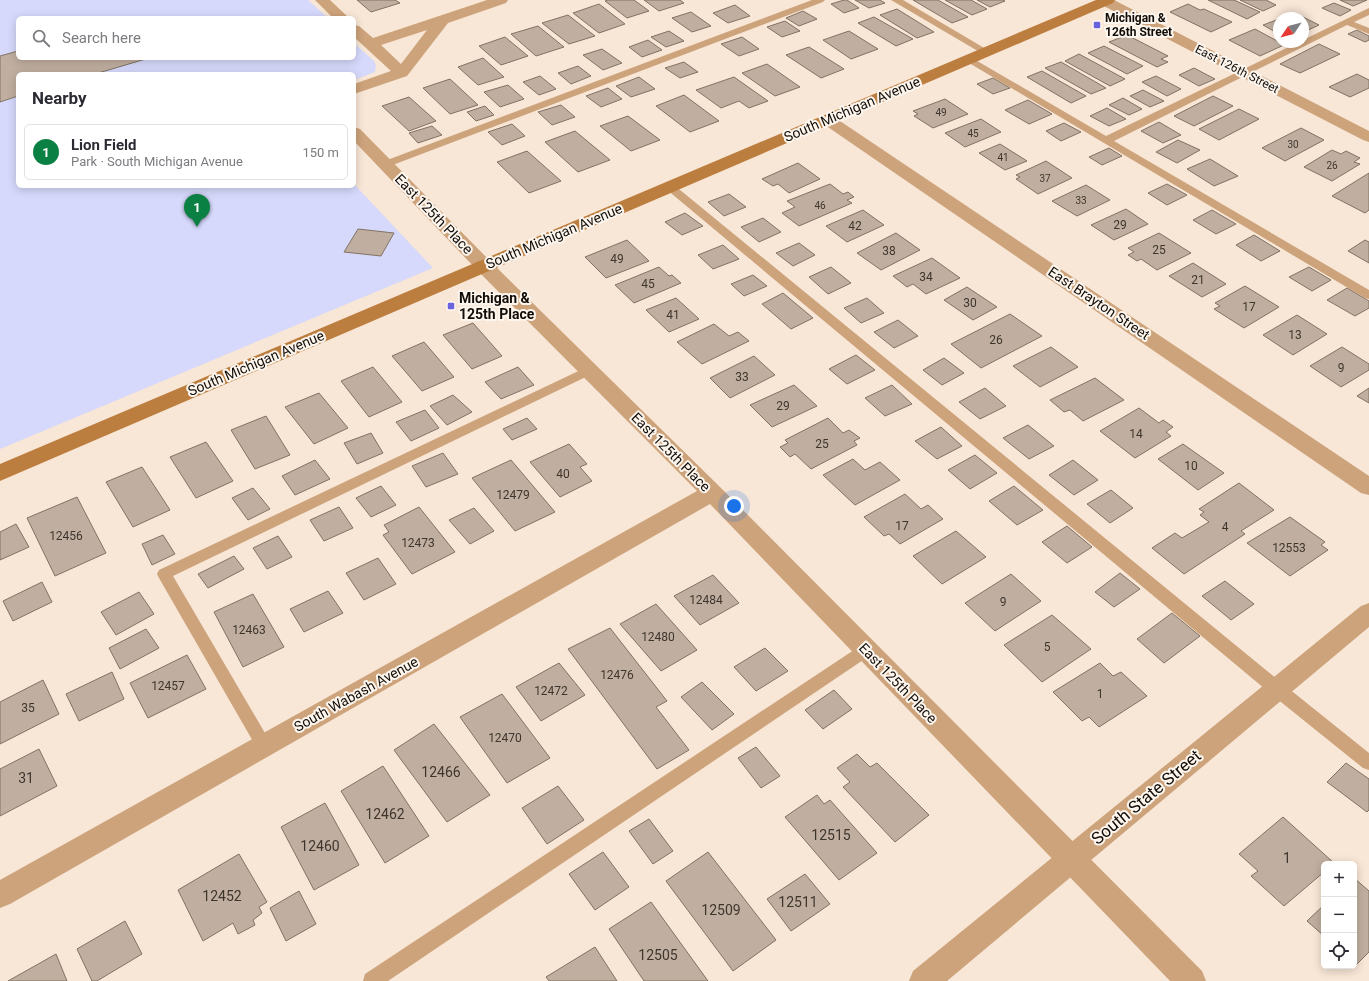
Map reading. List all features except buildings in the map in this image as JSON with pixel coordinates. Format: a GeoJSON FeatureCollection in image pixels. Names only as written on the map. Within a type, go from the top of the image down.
{"type":"FeatureCollection","features":[{"type":"Feature","properties":{"kind":"main road","name":"South Michigan Avenue"},"geometry":{"type":"LineString","coordinates":[[0,473],[1106,1]]}},
{"type":"Feature","properties":{"kind":"street"},"geometry":{"type":"LineString","coordinates":[[322,0],[340,16]]}},
{"type":"Feature","properties":{"kind":"street"},"geometry":{"type":"LineString","coordinates":[[370,44],[502,0]]}},
{"type":"Feature","properties":{"kind":"street","name":"East 126th Street"},"geometry":{"type":"LineString","coordinates":[[1106,1],[1369,137]]}},
{"type":"Feature","properties":{"kind":"street"},"geometry":{"type":"LineString","coordinates":[[356,88],[402,73],[443,19]]}},
{"type":"Feature","properties":{"kind":"street"},"geometry":{"type":"LineString","coordinates":[[356,31],[402,73]]}},
{"type":"Feature","properties":{"kind":"street","name":"East Brayton Street"},"geometry":{"type":"LineString","coordinates":[[828,120],[1369,487]]}},
{"type":"Feature","properties":{"kind":"street","name":"East 125th Place"},"geometry":{"type":"LineString","coordinates":[[356,134],[484,266],[712,493],[1191,981]]}},
{"type":"Feature","properties":{"kind":"street","name":"South Wabash Avenue"},"geometry":{"type":"LineString","coordinates":[[0,895],[712,493]]}},
{"type":"Feature","properties":{"kind":"street","name":"South State Street"},"geometry":{"type":"LineString","coordinates":[[924,981],[1369,613]]}},
{"type":"Feature","properties":{"kind":"lane"},"geometry":{"type":"LineString","coordinates":[[386,164],[820,0]]}},
{"type":"Feature","properties":{"kind":"lane"},"geometry":{"type":"LineString","coordinates":[[896,0],[986,52]]}},
{"type":"Feature","properties":{"kind":"lane"},"geometry":{"type":"LineString","coordinates":[[1106,140],[1369,11]]}},
{"type":"Feature","properties":{"kind":"lane"},"geometry":{"type":"LineString","coordinates":[[1347,22],[1369,31]]}},
{"type":"Feature","properties":{"kind":"lane"},"geometry":{"type":"LineString","coordinates":[[969,60],[1367,291]]}},
{"type":"Feature","properties":{"kind":"lane"},"geometry":{"type":"LineString","coordinates":[[670,187],[1277,689],[1369,763]]}},
{"type":"Feature","properties":{"kind":"lane"},"geometry":{"type":"LineString","coordinates":[[264,746],[164,574],[589,370]]}},
{"type":"Feature","properties":{"kind":"lane"},"geometry":{"type":"LineString","coordinates":[[372,981],[866,650]]}},
{"type":"Feature","properties":{"kind":"shaded area"},"geometry":{"type":"Polygon","coordinates":[[[0,0],[308,0],[326,16],[16,16],[16,60],[356,60],[356,45],[374,61],[376,66],[375,72],[356,79],[356,72],[16,72],[16,188],[356,188],[356,186],[433,268],[0,449],[0,0]]]}},
{"type":"Feature","properties":{"kind":"place","name":"Michigan & 126th Street"},"geometry":{"type":"Point","coordinates":[1097,25]}},
{"type":"Feature","properties":{"kind":"place","name":"Lion Field"},"geometry":{"type":"Point","coordinates":[197,227]}},
{"type":"Feature","properties":{"kind":"place","name":"Michigan & 125th Place"},"geometry":{"type":"Point","coordinates":[451,306]}}]}
